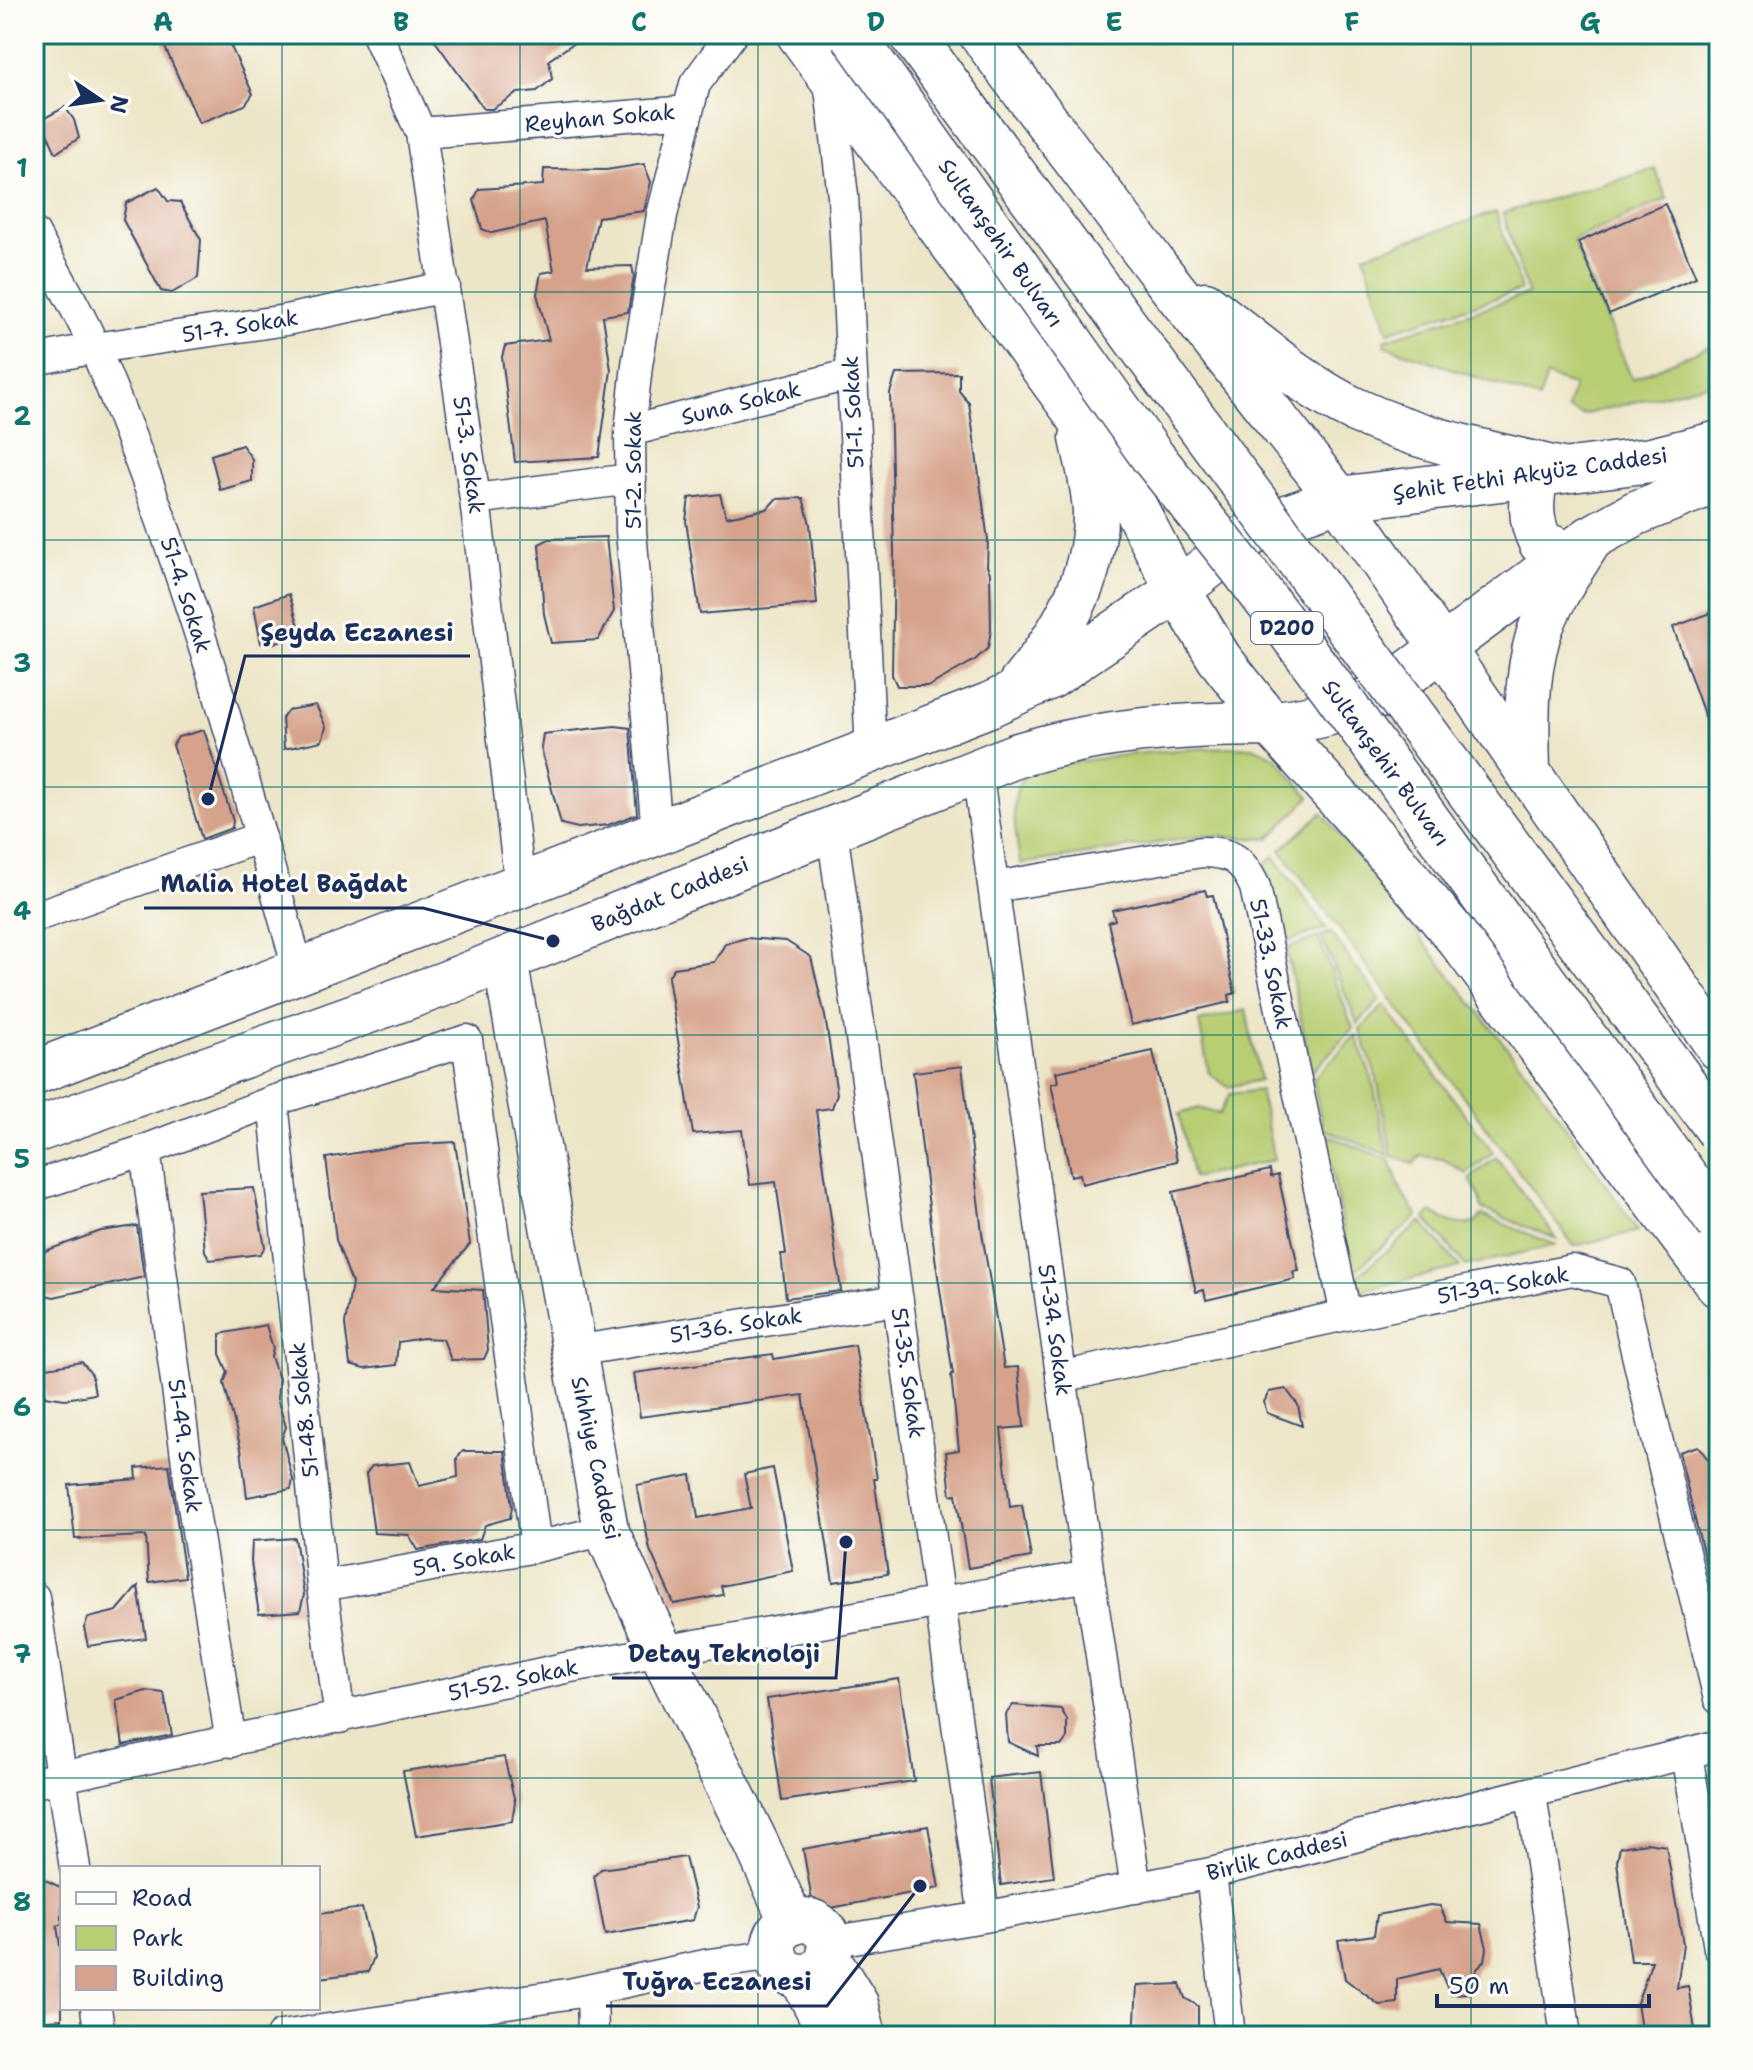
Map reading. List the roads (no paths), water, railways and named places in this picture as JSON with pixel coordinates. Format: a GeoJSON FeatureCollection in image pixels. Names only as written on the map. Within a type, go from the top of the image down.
{"type":"FeatureCollection","features":[{"type":"Feature","properties":{"kind":"main road"},"geometry":{"type":"LineString","coordinates":[[799,34],[1076,413],[1124,486],[1178,590],[1219,658],[1271,724],[1377,841],[1462,943],[1719,1286]]}},
{"type":"Feature","properties":{"kind":"main road","name":"Sultanşehir Bulvarı"},"geometry":{"type":"LineString","coordinates":[[852,34],[1152,456],[1333,689],[1719,1223]]}},
{"type":"Feature","properties":{"kind":"main road","name":"D200"},"geometry":{"type":"LineString","coordinates":[[911,34],[1719,1131]]}},
{"type":"Feature","properties":{"kind":"main road"},"geometry":{"type":"LineString","coordinates":[[981,34],[1156,267],[1339,499],[1719,1048]]}},
{"type":"Feature","properties":{"kind":"main road"},"geometry":{"type":"LineString","coordinates":[[1156,267],[1305,381],[1354,410],[1407,430],[1552,474],[1531,511],[1533,527],[1541,543],[1580,546],[1538,636],[1530,679],[1528,772]]}},
{"type":"Feature","properties":{"kind":"main road"},"geometry":{"type":"LineString","coordinates":[[1011,696],[1056,638],[1078,596],[1091,551],[1095,509],[1076,413]]}},
{"type":"Feature","properties":{"kind":"main road","name":"Şehit Fethi Akyüz Caddesi"},"geometry":{"type":"LineString","coordinates":[[1178,590],[1249,535],[1287,517],[1339,499],[1651,460],[1719,443]]}},
{"type":"Feature","properties":{"kind":"main road","name":"Şehit Fethi Akyüz Caddesi"},"geometry":{"type":"LineString","coordinates":[[1271,724],[1346,711],[1376,697],[1580,546],[1650,506],[1719,480]]}},
{"type":"Feature","properties":{"kind":"main road"},"geometry":{"type":"LineString","coordinates":[[34,1073],[1011,696],[1050,677],[1178,590]]}},
{"type":"Feature","properties":{"kind":"main road","name":"Bağdat Caddesi"},"geometry":{"type":"LineString","coordinates":[[34,1131],[505,960],[977,770],[1039,748],[1091,736],[1194,726],[1271,724]]}},
{"type":"Feature","properties":{"kind":"main road","name":"Sıhhiye Caddesi"},"geometry":{"type":"LineString","coordinates":[[505,960],[606,1530],[805,1951],[828,2036]]}},
{"type":"Feature","properties":{"kind":"main road","name":"Sıhhiye Caddesi"},"geometry":{"type":"LineString","coordinates":[[805,1951],[856,2004],[864,2036]]}},
{"type":"Feature","properties":{"kind":"street","name":"51-3. Sokak"},"geometry":{"type":"LineString","coordinates":[[377,34],[421,133],[475,499],[520,886]]}},
{"type":"Feature","properties":{"kind":"street","name":"Reyhan Sokak"},"geometry":{"type":"LineString","coordinates":[[421,133],[688,111],[695,84],[732,34]]}},
{"type":"Feature","properties":{"kind":"street","name":"51-1. Sokak"},"geometry":{"type":"LineString","coordinates":[[829,74],[843,196],[871,751]]}},
{"type":"Feature","properties":{"kind":"street","name":"51-2. Sokak"},"geometry":{"type":"LineString","coordinates":[[657,833],[631,531],[630,431],[637,365],[662,215],[688,111]]}},
{"type":"Feature","properties":{"kind":"street","name":"51-4. Sokak"},"geometry":{"type":"LineString","coordinates":[[34,233],[95,348],[166,531],[261,837],[299,972]]}},
{"type":"Feature","properties":{"kind":"street","name":"51-7. Sokak"},"geometry":{"type":"LineString","coordinates":[[34,360],[286,320],[445,287]]}},
{"type":"Feature","properties":{"kind":"street","name":"Suna Sokak"},"geometry":{"type":"LineString","coordinates":[[630,431],[852,374]]}},
{"type":"Feature","properties":{"kind":"street"},"geometry":{"type":"LineString","coordinates":[[475,499],[631,479]]}},
{"type":"Feature","properties":{"kind":"street","name":"51-34. Sokak"},"geometry":{"type":"LineString","coordinates":[[977,770],[1089,1576],[1136,1888]]}},
{"type":"Feature","properties":{"kind":"street","name":"51-35. Sokak"},"geometry":{"type":"LineString","coordinates":[[832,830],[984,1917]]}},
{"type":"Feature","properties":{"kind":"street"},"geometry":{"type":"LineString","coordinates":[[34,917],[261,837]]}},
{"type":"Feature","properties":{"kind":"street","name":"51-33. Sokak"},"geometry":{"type":"LineString","coordinates":[[994,887],[1201,852],[1221,852],[1236,859],[1247,870],[1255,887],[1346,1315]]}},
{"type":"Feature","properties":{"kind":"street"},"geometry":{"type":"LineString","coordinates":[[34,1186],[145,1150],[273,1101],[467,1040],[536,1547]]}},
{"type":"Feature","properties":{"kind":"street","name":"51-48. Sokak"},"geometry":{"type":"LineString","coordinates":[[273,1101],[322,1586],[340,1718]]}},
{"type":"Feature","properties":{"kind":"street","name":"51-49. Sokak"},"geometry":{"type":"LineString","coordinates":[[145,1150],[191,1493],[231,1742]]}},
{"type":"Feature","properties":{"kind":"street","name":"51-39. Sokak"},"geometry":{"type":"LineString","coordinates":[[1061,1377],[1572,1270],[1620,1283],[1719,1699]]}},
{"type":"Feature","properties":{"kind":"street","name":"51-36. Sokak"},"geometry":{"type":"LineString","coordinates":[[574,1351],[898,1300]]}},
{"type":"Feature","properties":{"kind":"street","name":"59. Sokak"},"geometry":{"type":"LineString","coordinates":[[322,1586],[536,1547],[606,1530]]}},
{"type":"Feature","properties":{"kind":"street","name":"51-52. Sokak"},"geometry":{"type":"LineString","coordinates":[[48,1780],[565,1668],[1089,1576]]}},
{"type":"Feature","properties":{"kind":"street"},"geometry":{"type":"LineString","coordinates":[[34,1597],[48,1780],[74,1866]]}},
{"type":"Feature","properties":{"kind":"street","name":"Birlik Caddesi"},"geometry":{"type":"LineString","coordinates":[[281,2036],[376,2030],[710,1964],[805,1951],[1211,1873],[1719,1745]]}},
{"type":"Feature","properties":{"kind":"street"},"geometry":{"type":"LineString","coordinates":[[1687,1754],[1719,1948]]}},
{"type":"Feature","properties":{"kind":"street"},"geometry":{"type":"LineString","coordinates":[[1531,1794],[1566,2036]]}},
{"type":"Feature","properties":{"kind":"street"},"geometry":{"type":"LineString","coordinates":[[1211,1873],[1230,2036]]}},
{"type":"Feature","properties":{"kind":"street"},"geometry":{"type":"LineString","coordinates":[[592,1989],[593,2036]]}},
{"type":"Feature","properties":{"kind":"street"},"geometry":{"type":"LineString","coordinates":[[96,2010],[100,2036]]}},
{"type":"Feature","properties":{"kind":"place","name":"Şeyda Eczanesi"},"geometry":{"type":"Point","coordinates":[208,799]}},
{"type":"Feature","properties":{"kind":"place","name":"Malia Hotel Bağdat"},"geometry":{"type":"Point","coordinates":[553,941]}},
{"type":"Feature","properties":{"kind":"place","name":"Detay Teknoloji"},"geometry":{"type":"Point","coordinates":[846,1542]}},
{"type":"Feature","properties":{"kind":"place","name":"Tuğra Eczanesi"},"geometry":{"type":"Point","coordinates":[920,1886]}}]}
